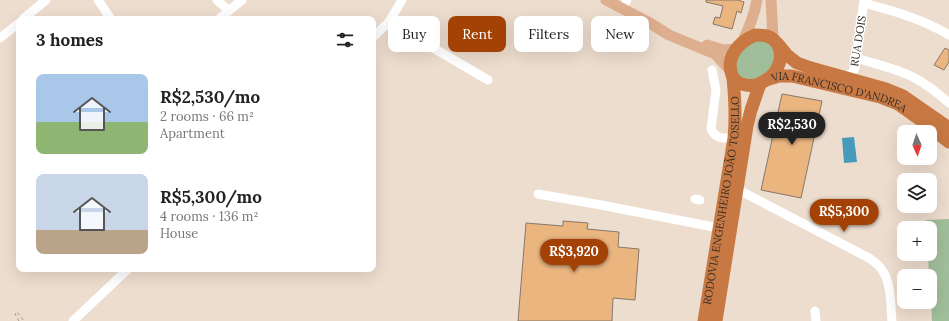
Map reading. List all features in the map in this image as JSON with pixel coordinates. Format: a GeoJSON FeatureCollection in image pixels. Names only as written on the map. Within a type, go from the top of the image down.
{"type":"FeatureCollection","features":[{"type":"Feature","properties":{"kind":"highway"},"geometry":{"type":"LineString","coordinates":[[755,35],[767,36],[776,42],[781,59],[775,72],[763,82],[751,86],[738,82],[732,74],[730,62],[732,55],[739,47],[755,35]]}},
{"type":"Feature","properties":{"kind":"highway","name":"VIA FRANCISCO D'ANDREA"},"geometry":{"type":"LineString","coordinates":[[776,42],[787,55],[797,63],[886,89],[902,96],[949,128]]}},
{"type":"Feature","properties":{"kind":"highway","name":"RODOVIA ENGENHEIRO JOÃO TOSELLO"},"geometry":{"type":"LineString","coordinates":[[704,321],[734,138],[735,110],[732,74]]}},
{"type":"Feature","properties":{"kind":"highway","name":"VIA FRANCISCO D'ANDREA"},"geometry":{"type":"LineString","coordinates":[[763,82],[779,76],[792,76],[880,97],[898,104],[949,142]]}},
{"type":"Feature","properties":{"kind":"highway","name":"RODOVIA ENGENHEIRO JOÃO TOSELLO"},"geometry":{"type":"LineString","coordinates":[[716,321],[747,126],[751,110],[763,82]]}},
{"type":"Feature","properties":{"kind":"main road"},"geometry":{"type":"LineString","coordinates":[[606,0],[625,4],[669,35],[715,54],[732,74]]}},
{"type":"Feature","properties":{"kind":"main road"},"geometry":{"type":"LineString","coordinates":[[650,23],[716,48],[731,50],[739,47],[750,29],[757,0]]}},
{"type":"Feature","properties":{"kind":"main road"},"geometry":{"type":"LineString","coordinates":[[771,0],[776,42]]}},
{"type":"Feature","properties":{"kind":"street"},"geometry":{"type":"LineString","coordinates":[[27,16],[46,0]]}},
{"type":"Feature","properties":{"kind":"street"},"geometry":{"type":"LineString","coordinates":[[98,0],[109,16]]}},
{"type":"Feature","properties":{"kind":"street"},"geometry":{"type":"LineString","coordinates":[[217,0],[229,11]]}},
{"type":"Feature","properties":{"kind":"street"},"geometry":{"type":"LineString","coordinates":[[223,16],[242,0]]}},
{"type":"Feature","properties":{"kind":"street"},"geometry":{"type":"LineString","coordinates":[[392,16],[402,0]]}},
{"type":"Feature","properties":{"kind":"street"},"geometry":{"type":"LineString","coordinates":[[864,2],[905,15],[942,30],[949,35]]}},
{"type":"Feature","properties":{"kind":"street","name":"RUA DOIS"},"geometry":{"type":"LineString","coordinates":[[843,77],[852,73],[855,68],[864,2]]}},
{"type":"Feature","properties":{"kind":"street"},"geometry":{"type":"LineString","coordinates":[[376,34],[388,22]]}},
{"type":"Feature","properties":{"kind":"street"},"geometry":{"type":"LineString","coordinates":[[2,34],[16,25]]}},
{"type":"Feature","properties":{"kind":"street"},"geometry":{"type":"LineString","coordinates":[[440,52],[488,80]]}},
{"type":"Feature","properties":{"kind":"street"},"geometry":{"type":"LineString","coordinates":[[856,58],[896,70],[913,77],[933,89],[949,103]]}},
{"type":"Feature","properties":{"kind":"street"},"geometry":{"type":"LineString","coordinates":[[712,70],[716,90],[711,129],[714,135],[719,138],[734,138]]}},
{"type":"Feature","properties":{"kind":"street"},"geometry":{"type":"LineString","coordinates":[[737,190],[869,258],[878,265],[885,275],[889,287],[892,321]]}},
{"type":"Feature","properties":{"kind":"street"},"geometry":{"type":"LineString","coordinates":[[538,194],[719,228]]}},
{"type":"Feature","properties":{"kind":"street"},"geometry":{"type":"LineString","coordinates":[[72,321],[125,272]]}},
{"type":"Feature","properties":{"kind":"street"},"geometry":{"type":"LineString","coordinates":[[815,311],[816,321]]}},
{"type":"Feature","properties":{"kind":"path"},"geometry":{"type":"LineString","coordinates":[[19,321],[15,314],[17,312],[24,321]]}},
{"type":"Feature","properties":{"kind":"green space"},"geometry":{"type":"Polygon","coordinates":[[[757,40],[770,43],[777,53],[773,65],[759,79],[753,81],[739,76],[735,71],[736,56],[750,43],[757,40]]]}},
{"type":"Feature","properties":{"kind":"green space"},"geometry":{"type":"Polygon","coordinates":[[[949,219],[949,321],[932,321],[931,309],[937,309],[937,269],[929,269],[928,261],[937,261],[937,221],[926,220],[949,219]]]}},
{"type":"Feature","properties":{"kind":"water"},"geometry":{"type":"Polygon","coordinates":[[[854,137],[857,162],[844,163],[842,138],[854,137]]]}},
{"type":"Feature","properties":{"kind":"building"},"geometry":{"type":"Polygon","coordinates":[[[706,0],[738,0],[744,2],[741,13],[737,11],[732,29],[713,24],[715,17],[720,18],[723,6],[706,2],[706,0]]]}},
{"type":"Feature","properties":{"kind":"building"},"geometry":{"type":"Polygon","coordinates":[[[945,48],[949,50],[949,62],[944,70],[934,65],[945,48]]]}},
{"type":"Feature","properties":{"kind":"building"},"geometry":{"type":"Polygon","coordinates":[[[782,94],[822,101],[801,198],[761,190],[782,94]]]}},
{"type":"Feature","properties":{"kind":"building"},"geometry":{"type":"Polygon","coordinates":[[[563,221],[588,223],[587,229],[619,232],[618,247],[639,249],[635,300],[613,298],[612,321],[518,321],[526,223],[563,226],[563,221]]]}}]}
